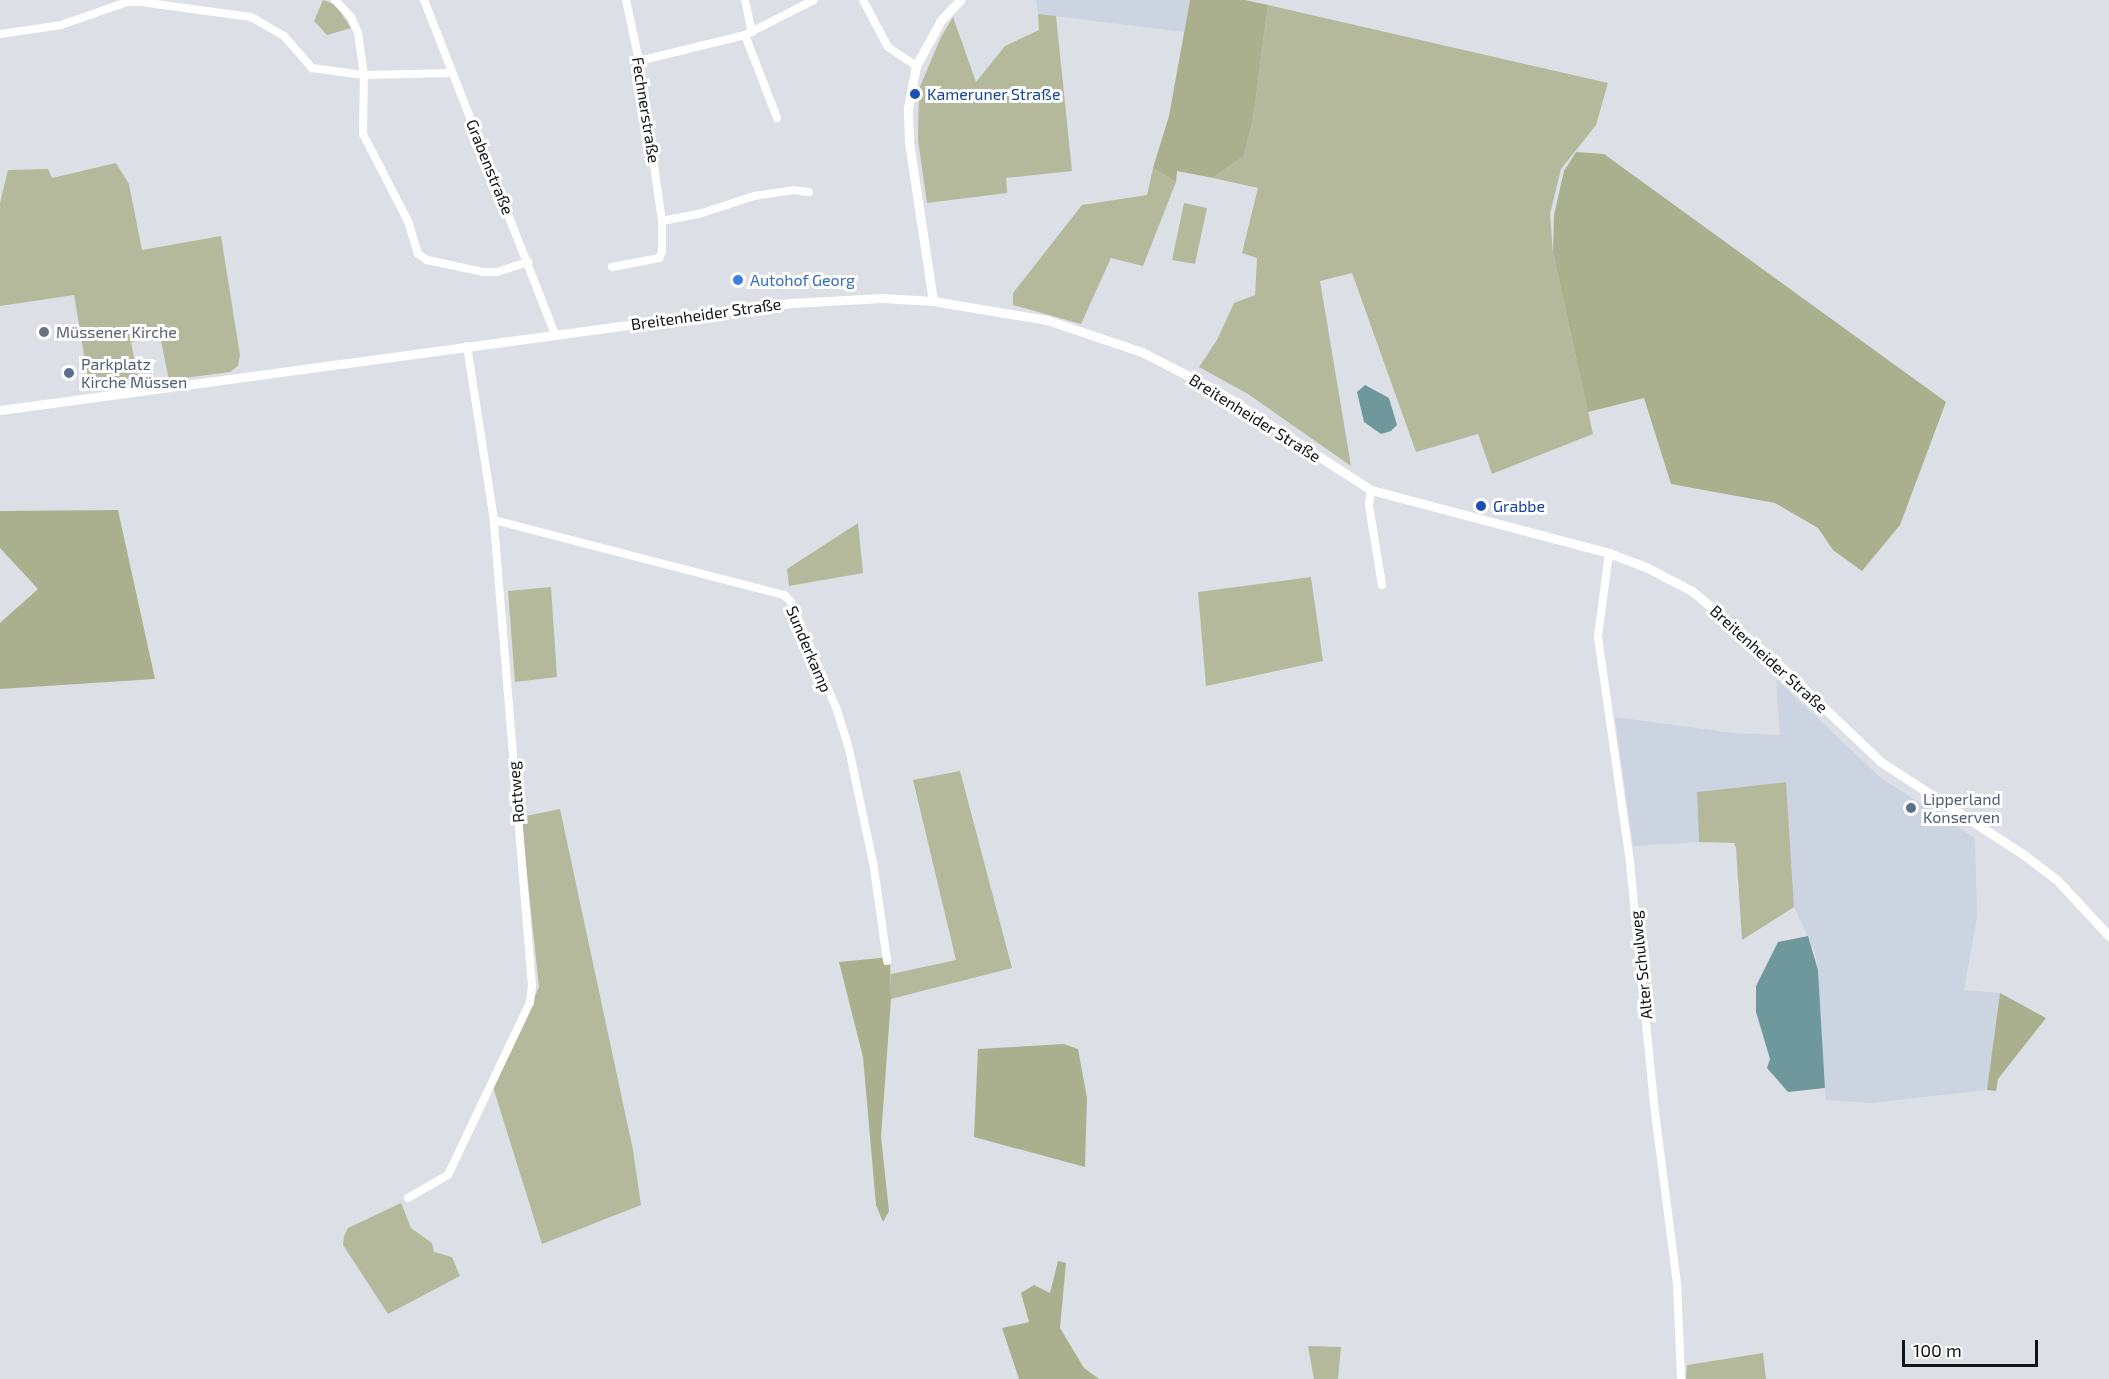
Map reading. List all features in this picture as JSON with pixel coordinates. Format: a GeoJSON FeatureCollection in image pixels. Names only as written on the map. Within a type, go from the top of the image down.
{"type":"FeatureCollection","features":[{"type":"Feature","properties":{"kind":"street"},"geometry":{"type":"LineString","coordinates":[[335,0],[351,17],[358,33],[364,75],[360,123],[363,134],[408,221],[418,254],[427,260],[483,272],[497,272],[528,262]]}},
{"type":"Feature","properties":{"kind":"street","name":"Grabenstraße"},"geometry":{"type":"LineString","coordinates":[[424,0],[555,334]]}},
{"type":"Feature","properties":{"kind":"street","name":"Fechnerstraße"},"geometry":{"type":"LineString","coordinates":[[612,267],[659,258],[662,221],[639,61],[626,0]]}},
{"type":"Feature","properties":{"kind":"street"},"geometry":{"type":"LineString","coordinates":[[745,0],[748,33],[777,118]]}},
{"type":"Feature","properties":{"kind":"street"},"geometry":{"type":"LineString","coordinates":[[639,61],[748,33],[814,0]]}},
{"type":"Feature","properties":{"kind":"street"},"geometry":{"type":"LineString","coordinates":[[862,0],[888,47],[916,66]]}},
{"type":"Feature","properties":{"kind":"street"},"geometry":{"type":"LineString","coordinates":[[933,301],[909,142],[908,108],[916,66],[941,20],[960,0]]}},
{"type":"Feature","properties":{"kind":"street"},"geometry":{"type":"LineString","coordinates":[[0,34],[53,26],[127,2],[141,2],[251,17],[284,36],[312,69],[364,75],[452,73]]}},
{"type":"Feature","properties":{"kind":"street"},"geometry":{"type":"LineString","coordinates":[[662,221],[699,214],[754,196],[794,190],[809,192]]}},
{"type":"Feature","properties":{"kind":"street","name":"Breitenheider Straße"},"geometry":{"type":"LineString","coordinates":[[0,410],[801,302],[882,298],[933,301],[1047,320],[1142,352],[1216,390],[1371,490],[1609,553],[1648,568],[1692,591],[1775,661],[1881,762],[2032,861],[2057,880],[2109,936]]}},
{"type":"Feature","properties":{"kind":"street","name":"Rottweg"},"geometry":{"type":"LineString","coordinates":[[408,1198],[448,1175],[530,1002],[494,520],[467,346]]}},
{"type":"Feature","properties":{"kind":"street"},"geometry":{"type":"LineString","coordinates":[[1371,490],[1369,505],[1382,585]]}},
{"type":"Feature","properties":{"kind":"street","name":"Sunderkamp"},"geometry":{"type":"LineString","coordinates":[[494,520],[784,595],[791,602],[837,710],[849,749],[874,868],[887,961]]}},
{"type":"Feature","properties":{"kind":"street","name":"Alter Schulweg"},"geometry":{"type":"LineString","coordinates":[[1609,553],[1598,637],[1628,842],[1655,1112],[1677,1283],[1681,1379]]}},
{"type":"Feature","properties":{"kind":"shaded area"},"geometry":{"type":"Polygon","coordinates":[[[1036,0],[1190,0],[1184,32],[1038,14],[1036,0]]]}},
{"type":"Feature","properties":{"kind":"shaded area"},"geometry":{"type":"Polygon","coordinates":[[[1776,679],[1881,778],[1975,838],[1977,917],[1964,990],[2000,993],[1987,1090],[1871,1103],[1826,1100],[1818,970],[1815,952],[1794,907],[1786,782],[1697,792],[1699,842],[1633,846],[1615,717],[1733,733],[1780,735],[1776,679]]]}},
{"type":"Feature","properties":{"kind":"green space"},"geometry":{"type":"Polygon","coordinates":[[[323,0],[336,5],[351,28],[327,35],[314,21],[323,0]]]}},
{"type":"Feature","properties":{"kind":"green space"},"geometry":{"type":"Polygon","coordinates":[[[1190,0],[1245,0],[1268,5],[1253,120],[1244,156],[1213,178],[1177,171],[1176,182],[1153,168],[1169,116],[1190,0]]]}},
{"type":"Feature","properties":{"kind":"green space"},"geometry":{"type":"Polygon","coordinates":[[[1268,5],[1608,83],[1596,125],[1561,169],[1550,214],[1553,253],[1593,434],[1492,474],[1478,434],[1416,452],[1352,273],[1320,281],[1351,466],[1248,394],[1199,367],[1217,340],[1234,303],[1255,295],[1257,258],[1242,253],[1258,188],[1213,178],[1244,156],[1253,120],[1268,5]]]}},
{"type":"Feature","properties":{"kind":"green space"},"geometry":{"type":"Polygon","coordinates":[[[1038,14],[1056,16],[1072,171],[1006,178],[1007,193],[927,203],[918,140],[919,89],[941,37],[953,17],[976,82],[1005,46],[1039,30],[1038,14]]]}},
{"type":"Feature","properties":{"kind":"green space"},"geometry":{"type":"Polygon","coordinates":[[[1576,152],[1604,154],[1946,402],[1900,525],[1862,571],[1833,550],[1818,528],[1775,503],[1671,484],[1644,398],[1588,412],[1553,253],[1554,215],[1564,171],[1576,152]]]}},
{"type":"Feature","properties":{"kind":"green space"},"geometry":{"type":"Polygon","coordinates":[[[116,163],[129,184],[142,250],[221,236],[240,355],[238,366],[230,372],[169,380],[160,336],[131,342],[139,383],[90,391],[74,295],[0,306],[0,203],[8,170],[48,169],[52,178],[116,163]]]}},
{"type":"Feature","properties":{"kind":"green space"},"geometry":{"type":"Polygon","coordinates":[[[1153,168],[1176,182],[1143,266],[1111,258],[1081,324],[1013,305],[1013,293],[1082,205],[1147,195],[1153,168]]]}},
{"type":"Feature","properties":{"kind":"green space"},"geometry":{"type":"Polygon","coordinates":[[[1184,203],[1207,208],[1195,264],[1172,260],[1184,203]]]}},
{"type":"Feature","properties":{"kind":"green space"},"geometry":{"type":"Polygon","coordinates":[[[118,510],[155,679],[0,689],[0,623],[38,589],[0,548],[0,511],[118,510]]]}},
{"type":"Feature","properties":{"kind":"green space"},"geometry":{"type":"Polygon","coordinates":[[[858,523],[863,573],[789,586],[787,569],[858,523]]]}},
{"type":"Feature","properties":{"kind":"green space"},"geometry":{"type":"Polygon","coordinates":[[[1311,577],[1323,661],[1206,686],[1198,592],[1311,577]]]}},
{"type":"Feature","properties":{"kind":"green space"},"geometry":{"type":"Polygon","coordinates":[[[551,587],[557,677],[515,682],[508,591],[551,587]]]}},
{"type":"Feature","properties":{"kind":"green space"},"geometry":{"type":"Polygon","coordinates":[[[960,771],[1012,968],[891,999],[891,974],[956,960],[913,780],[960,771]]]}},
{"type":"Feature","properties":{"kind":"green space"},"geometry":{"type":"Polygon","coordinates":[[[1786,782],[1794,907],[1742,940],[1736,848],[1734,843],[1699,842],[1697,792],[1786,782]]]}},
{"type":"Feature","properties":{"kind":"green space"},"geometry":{"type":"Polygon","coordinates":[[[560,809],[633,1150],[641,1205],[542,1244],[493,1087],[539,987],[521,817],[560,809]]]}},
{"type":"Feature","properties":{"kind":"green space"},"geometry":{"type":"Polygon","coordinates":[[[890,957],[891,999],[881,1137],[889,1211],[883,1222],[876,1205],[863,1057],[839,962],[890,957]]]}},
{"type":"Feature","properties":{"kind":"green space"},"geometry":{"type":"Polygon","coordinates":[[[2000,993],[2046,1018],[1998,1079],[1996,1091],[1987,1090],[2000,993]]]}},
{"type":"Feature","properties":{"kind":"green space"},"geometry":{"type":"Polygon","coordinates":[[[1064,1044],[1078,1049],[1087,1098],[1085,1167],[974,1137],[978,1049],[1064,1044]]]}},
{"type":"Feature","properties":{"kind":"green space"},"geometry":{"type":"Polygon","coordinates":[[[401,1203],[411,1228],[432,1243],[434,1252],[452,1257],[460,1276],[388,1314],[343,1245],[344,1236],[348,1228],[401,1203]]]}},
{"type":"Feature","properties":{"kind":"green space"},"geometry":{"type":"Polygon","coordinates":[[[1058,1261],[1066,1263],[1060,1328],[1084,1368],[1099,1379],[1019,1379],[1002,1328],[1029,1322],[1021,1293],[1034,1285],[1050,1293],[1058,1261]]]}},
{"type":"Feature","properties":{"kind":"green space"},"geometry":{"type":"Polygon","coordinates":[[[1308,1346],[1341,1347],[1338,1379],[1314,1379],[1308,1346]]]}},
{"type":"Feature","properties":{"kind":"green space"},"geometry":{"type":"Polygon","coordinates":[[[1763,1353],[1766,1379],[1686,1379],[1687,1365],[1763,1353]]]}},
{"type":"Feature","properties":{"kind":"water"},"geometry":{"type":"Polygon","coordinates":[[[1365,385],[1389,398],[1397,425],[1391,431],[1381,434],[1364,422],[1357,392],[1365,385]]]}},
{"type":"Feature","properties":{"kind":"water"},"geometry":{"type":"Polygon","coordinates":[[[1808,936],[1818,970],[1825,1088],[1788,1092],[1767,1068],[1770,1059],[1756,1012],[1756,986],[1778,942],[1808,936]]]}},
{"type":"Feature","properties":{"kind":"place","name":"Kameruner Straße"},"geometry":{"type":"Point","coordinates":[915,94]}},
{"type":"Feature","properties":{"kind":"place","name":"Autohof Georg"},"geometry":{"type":"Point","coordinates":[738,280]}},
{"type":"Feature","properties":{"kind":"place","name":"Müssener Kirche"},"geometry":{"type":"Point","coordinates":[44,332]}},
{"type":"Feature","properties":{"kind":"place","name":"Parkplatz Kirche Müssen"},"geometry":{"type":"Point","coordinates":[69,373]}},
{"type":"Feature","properties":{"kind":"place","name":"Grabbe"},"geometry":{"type":"Point","coordinates":[1481,506]}},
{"type":"Feature","properties":{"kind":"place","name":"Lipperland Konserven"},"geometry":{"type":"Point","coordinates":[1911,808]}}]}
